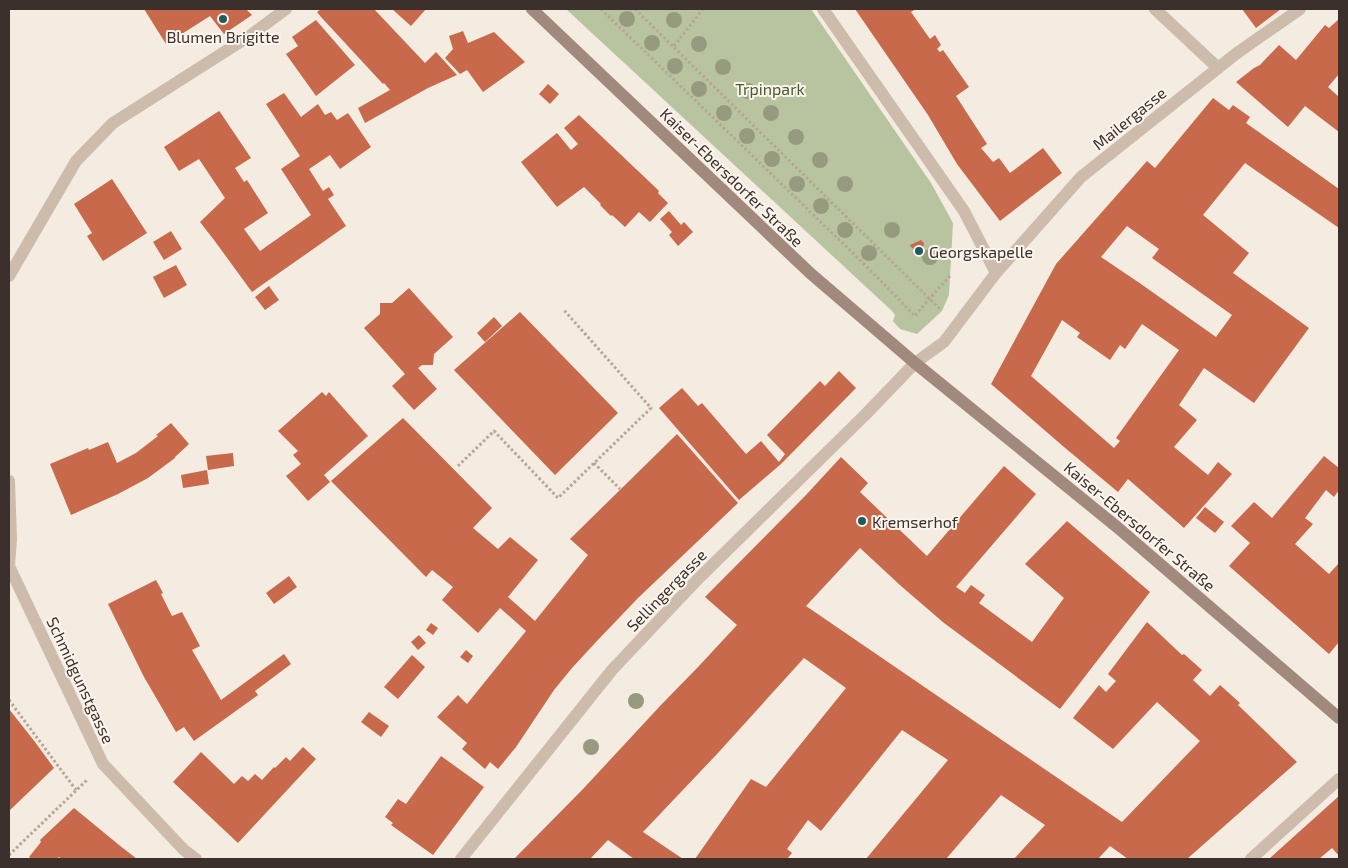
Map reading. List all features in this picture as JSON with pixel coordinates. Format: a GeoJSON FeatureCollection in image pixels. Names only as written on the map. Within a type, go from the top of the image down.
{"type":"FeatureCollection","features":[{"type":"Feature","properties":{"kind":"main road","name":"Kaiser-Ebersdorfer Straße"},"geometry":{"type":"LineString","coordinates":[[532,9],[810,273],[915,363],[1117,527],[1339,718]]}},
{"type":"Feature","properties":{"kind":"street"},"geometry":{"type":"LineString","coordinates":[[9,276],[76,161],[113,123],[251,35],[286,9]]}},
{"type":"Feature","properties":{"kind":"street"},"geometry":{"type":"LineString","coordinates":[[823,9],[964,211],[996,273],[944,342],[915,363]]}},
{"type":"Feature","properties":{"kind":"street"},"geometry":{"type":"LineString","coordinates":[[1155,9],[1218,68]]}},
{"type":"Feature","properties":{"kind":"street","name":"Mailergasse"},"geometry":{"type":"LineString","coordinates":[[996,273],[1081,177],[1236,53],[1300,9]]}},
{"type":"Feature","properties":{"kind":"street","name":"Sellingergasse"},"geometry":{"type":"LineString","coordinates":[[461,859],[612,670],[697,580],[865,415],[915,363]]}},
{"type":"Feature","properties":{"kind":"street","name":"Schmidgunstgasse"},"geometry":{"type":"LineString","coordinates":[[9,481],[11,539],[9,566],[103,764],[184,850],[196,859]]}},
{"type":"Feature","properties":{"kind":"street"},"geometry":{"type":"LineString","coordinates":[[1251,859],[1339,779]]}},
{"type":"Feature","properties":{"kind":"path"},"geometry":{"type":"LineString","coordinates":[[601,9],[856,256],[915,316],[950,276]]}},
{"type":"Feature","properties":{"kind":"path"},"geometry":{"type":"LineString","coordinates":[[635,9],[956,325]]}},
{"type":"Feature","properties":{"kind":"path"},"geometry":{"type":"LineString","coordinates":[[674,46],[703,9]]}},
{"type":"Feature","properties":{"kind":"path"},"geometry":{"type":"LineString","coordinates":[[458,466],[494,431],[558,498],[650,408],[564,310]]}},
{"type":"Feature","properties":{"kind":"path"},"geometry":{"type":"LineString","coordinates":[[594,463],[620,489]]}},
{"type":"Feature","properties":{"kind":"path"},"geometry":{"type":"LineString","coordinates":[[9,700],[76,790]]}},
{"type":"Feature","properties":{"kind":"path"},"geometry":{"type":"LineString","coordinates":[[9,855],[103,764]]}},
{"type":"Feature","properties":{"kind":"green space","name":"Trpinpark"},"geometry":{"type":"Polygon","coordinates":[[[566,9],[811,9],[931,183],[953,223],[949,295],[942,311],[917,334],[900,329],[893,321],[895,315],[892,311],[566,9]]]}},
{"type":"Feature","properties":{"kind":"building"},"geometry":{"type":"Polygon","coordinates":[[[144,9],[246,9],[252,15],[224,34],[210,16],[166,44],[144,9]]]}},
{"type":"Feature","properties":{"kind":"building"},"geometry":{"type":"Polygon","coordinates":[[[321,9],[374,9],[425,63],[436,52],[457,75],[428,88],[365,123],[358,108],[390,90],[321,17],[317,12],[321,9]]]}},
{"type":"Feature","properties":{"kind":"building"},"geometry":{"type":"Polygon","coordinates":[[[392,9],[426,9],[411,26],[392,9]]]}},
{"type":"Feature","properties":{"kind":"building"},"geometry":{"type":"Polygon","coordinates":[[[855,9],[914,10],[911,12],[930,39],[935,35],[941,45],[937,49],[940,52],[943,50],[969,87],[956,96],[987,144],[981,148],[993,162],[999,158],[1010,173],[1043,148],[1062,173],[1000,221],[957,164],[928,115],[855,9]]]}},
{"type":"Feature","properties":{"kind":"building"},"geometry":{"type":"Polygon","coordinates":[[[1242,9],[1281,9],[1256,28],[1242,9]]]}},
{"type":"Feature","properties":{"kind":"building"},"geometry":{"type":"Polygon","coordinates":[[[1339,19],[1339,74],[1328,87],[1339,97],[1339,132],[1305,106],[1288,127],[1236,82],[1260,65],[1279,45],[1296,60],[1325,25],[1329,28],[1339,19]]]}},
{"type":"Feature","properties":{"kind":"building"},"geometry":{"type":"Polygon","coordinates":[[[316,20],[355,65],[316,96],[286,54],[298,46],[292,37],[316,20]]]}},
{"type":"Feature","properties":{"kind":"building"},"geometry":{"type":"Polygon","coordinates":[[[463,31],[468,43],[494,32],[525,62],[483,92],[467,70],[460,74],[445,58],[453,49],[449,36],[463,31]]]}},
{"type":"Feature","properties":{"kind":"building"},"geometry":{"type":"Polygon","coordinates":[[[548,84],[559,94],[550,104],[539,94],[548,84]]]}},
{"type":"Feature","properties":{"kind":"building"},"geometry":{"type":"Polygon","coordinates":[[[284,93],[301,117],[318,104],[325,115],[331,112],[337,120],[348,113],[371,147],[340,169],[330,155],[309,169],[323,191],[329,187],[334,195],[328,199],[346,226],[252,292],[200,222],[225,198],[199,159],[179,171],[164,147],[220,112],[251,158],[235,168],[244,182],[247,180],[268,213],[244,229],[260,251],[311,215],[281,169],[300,156],[266,104],[284,93]]]}},
{"type":"Feature","properties":{"kind":"building"},"geometry":{"type":"Polygon","coordinates":[[[1213,98],[1229,110],[1233,105],[1250,117],[1246,123],[1339,189],[1339,228],[1245,163],[1203,215],[1249,253],[1233,273],[1309,328],[1254,403],[1204,368],[1179,405],[1197,420],[1174,447],[1208,475],[1218,462],[1232,474],[1184,528],[1128,479],[1118,492],[991,384],[1056,264],[1147,161],[1155,168],[1213,98]],[[1127,226],[1101,257],[1216,337],[1232,315],[1152,258],[1159,249],[1127,226]],[[1062,320],[1031,376],[1114,448],[1120,441],[1116,438],[1179,350],[1142,324],[1125,349],[1120,345],[1110,360],[1077,337],[1080,333],[1062,320]]]}},
{"type":"Feature","properties":{"kind":"building"},"geometry":{"type":"Polygon","coordinates":[[[579,115],[656,188],[659,191],[658,193],[668,203],[650,222],[639,212],[625,227],[611,216],[584,187],[557,207],[521,162],[557,133],[571,150],[578,144],[564,128],[579,115]]]}},
{"type":"Feature","properties":{"kind":"building"},"geometry":{"type":"Polygon","coordinates":[[[112,179],[147,233],[103,261],[87,236],[92,233],[74,204],[112,179]]]}},
{"type":"Feature","properties":{"kind":"building"},"geometry":{"type":"Polygon","coordinates":[[[669,211],[681,225],[684,222],[693,232],[678,246],[669,235],[672,232],[660,219],[669,211]]]}},
{"type":"Feature","properties":{"kind":"building"},"geometry":{"type":"Polygon","coordinates":[[[171,231],[182,249],[164,260],[153,242],[171,231]]]}},
{"type":"Feature","properties":{"kind":"building","name":"Georgskapelle"},"geometry":{"type":"Polygon","coordinates":[[[921,240],[924,243],[922,257],[910,246],[921,240]]]}},
{"type":"Feature","properties":{"kind":"building"},"geometry":{"type":"Polygon","coordinates":[[[176,265],[187,285],[164,298],[153,277],[176,265]]]}},
{"type":"Feature","properties":{"kind":"building"},"geometry":{"type":"Polygon","coordinates":[[[269,286],[279,300],[265,310],[255,297],[269,286]]]}},
{"type":"Feature","properties":{"kind":"building"},"geometry":{"type":"Polygon","coordinates":[[[409,288],[453,337],[434,354],[433,365],[422,365],[418,368],[437,389],[414,410],[392,386],[405,374],[364,328],[380,314],[380,303],[392,303],[409,288]]]}},
{"type":"Feature","properties":{"kind":"building"},"geometry":{"type":"Polygon","coordinates":[[[520,312],[618,413],[555,475],[454,370],[520,312]]]}},
{"type":"Feature","properties":{"kind":"building"},"geometry":{"type":"Polygon","coordinates":[[[494,317],[502,326],[485,342],[477,333],[494,317]]]}},
{"type":"Feature","properties":{"kind":"building"},"geometry":{"type":"Polygon","coordinates":[[[839,371],[856,388],[781,464],[739,500],[659,408],[682,388],[698,406],[702,403],[746,454],[761,441],[779,462],[785,454],[767,435],[820,381],[825,386],[839,371]]]}},
{"type":"Feature","properties":{"kind":"building"},"geometry":{"type":"Polygon","coordinates":[[[322,392],[326,396],[329,392],[368,436],[324,475],[330,482],[308,501],[286,476],[301,464],[293,455],[298,451],[278,431],[322,392]]]}},
{"type":"Feature","properties":{"kind":"building"},"geometry":{"type":"Polygon","coordinates":[[[403,418],[492,508],[473,528],[498,549],[510,537],[538,560],[508,597],[535,621],[588,555],[570,539],[677,434],[738,503],[638,598],[572,668],[554,690],[516,747],[498,769],[490,762],[485,769],[462,749],[467,743],[437,717],[458,695],[467,704],[526,631],[500,608],[478,633],[442,600],[453,587],[432,570],[426,577],[331,481],[403,418]]]}},
{"type":"Feature","properties":{"kind":"building"},"geometry":{"type":"Polygon","coordinates":[[[171,423],[189,444],[175,458],[148,478],[71,515],[50,464],[108,442],[117,463],[136,453],[171,423]]]}},
{"type":"Feature","properties":{"kind":"building"},"geometry":{"type":"Polygon","coordinates":[[[233,453],[234,466],[208,470],[206,456],[233,453]]]}},
{"type":"Feature","properties":{"kind":"building"},"geometry":{"type":"Polygon","coordinates":[[[1324,456],[1339,468],[1339,490],[1334,497],[1326,490],[1305,518],[1313,524],[1295,544],[1329,574],[1339,563],[1339,642],[1329,654],[1229,566],[1250,543],[1231,526],[1254,502],[1272,518],[1324,456]]]}},
{"type":"Feature","properties":{"kind":"building"},"geometry":{"type":"Polygon","coordinates":[[[841,457],[868,483],[860,492],[927,556],[1004,466],[1036,494],[956,587],[965,593],[971,585],[985,595],[979,603],[1032,642],[1064,598],[1025,564],[1067,521],[1150,592],[1060,709],[944,623],[860,548],[806,606],[1122,822],[1200,741],[1157,702],[1113,749],[1073,718],[1099,685],[1106,692],[1116,681],[1108,674],[1147,622],[1182,655],[1184,654],[1202,670],[1193,680],[1210,696],[1220,685],[1297,762],[1187,859],[1128,859],[1110,846],[1098,859],[1014,859],[1045,825],[1001,795],[946,859],[866,859],[948,760],[902,730],[821,831],[808,820],[787,849],[792,853],[787,859],[695,859],[751,779],[766,787],[846,688],[804,658],[643,832],[683,859],[634,859],[608,840],[590,859],[514,859],[584,788],[737,625],[705,597],[841,457]]]}},
{"type":"Feature","properties":{"kind":"building"},"geometry":{"type":"Polygon","coordinates":[[[207,470],[209,484],[183,488],[181,475],[207,470]]]}},
{"type":"Feature","properties":{"kind":"building"},"geometry":{"type":"Polygon","coordinates":[[[1205,507],[1224,522],[1215,533],[1196,518],[1205,507]]]}},
{"type":"Feature","properties":{"kind":"building"},"geometry":{"type":"Polygon","coordinates":[[[289,576],[297,587],[274,604],[266,593],[289,576]]]}},
{"type":"Feature","properties":{"kind":"building"},"geometry":{"type":"Polygon","coordinates":[[[156,580],[172,616],[182,612],[200,646],[192,650],[221,700],[284,654],[291,664],[255,691],[258,695],[194,741],[184,727],[176,732],[144,677],[108,604],[156,580]]]}},
{"type":"Feature","properties":{"kind":"building"},"geometry":{"type":"Polygon","coordinates":[[[431,623],[438,628],[433,635],[426,630],[431,623]]]}},
{"type":"Feature","properties":{"kind":"building"},"geometry":{"type":"Polygon","coordinates":[[[419,635],[426,643],[418,650],[411,642],[419,635]]]}},
{"type":"Feature","properties":{"kind":"building"},"geometry":{"type":"Polygon","coordinates":[[[466,650],[473,656],[468,663],[460,657],[466,650]]]}},
{"type":"Feature","properties":{"kind":"building"},"geometry":{"type":"Polygon","coordinates":[[[412,655],[425,667],[398,699],[384,687],[412,655]]]}},
{"type":"Feature","properties":{"kind":"building"},"geometry":{"type":"Polygon","coordinates":[[[9,709],[54,768],[9,811],[9,709]]]}},
{"type":"Feature","properties":{"kind":"building"},"geometry":{"type":"Polygon","coordinates":[[[369,712],[389,726],[381,737],[361,722],[369,712]]]}},
{"type":"Feature","properties":{"kind":"building"},"geometry":{"type":"Polygon","coordinates":[[[303,747],[316,759],[238,843],[173,782],[201,752],[234,784],[242,776],[248,781],[255,774],[262,780],[286,757],[290,761],[303,747]]]}},
{"type":"Feature","properties":{"kind":"building"},"geometry":{"type":"Polygon","coordinates":[[[441,756],[484,787],[433,855],[391,825],[393,823],[385,817],[398,799],[406,804],[441,756]]]}},
{"type":"Feature","properties":{"kind":"building"},"geometry":{"type":"Polygon","coordinates":[[[1339,796],[1339,856],[1332,848],[1319,859],[1269,859],[1339,796]]]}},
{"type":"Feature","properties":{"kind":"building"},"geometry":{"type":"Polygon","coordinates":[[[74,808],[137,859],[62,859],[59,857],[57,859],[32,859],[29,857],[41,842],[40,840],[74,808]]]}},
{"type":"Feature","properties":{"kind":"place","name":"Blumen Brigitte"},"geometry":{"type":"Point","coordinates":[223,19]}},
{"type":"Feature","properties":{"kind":"place","name":"Georgskapelle"},"geometry":{"type":"Point","coordinates":[919,251]}},
{"type":"Feature","properties":{"kind":"place","name":"Kremserhof"},"geometry":{"type":"Point","coordinates":[862,521]}}]}
